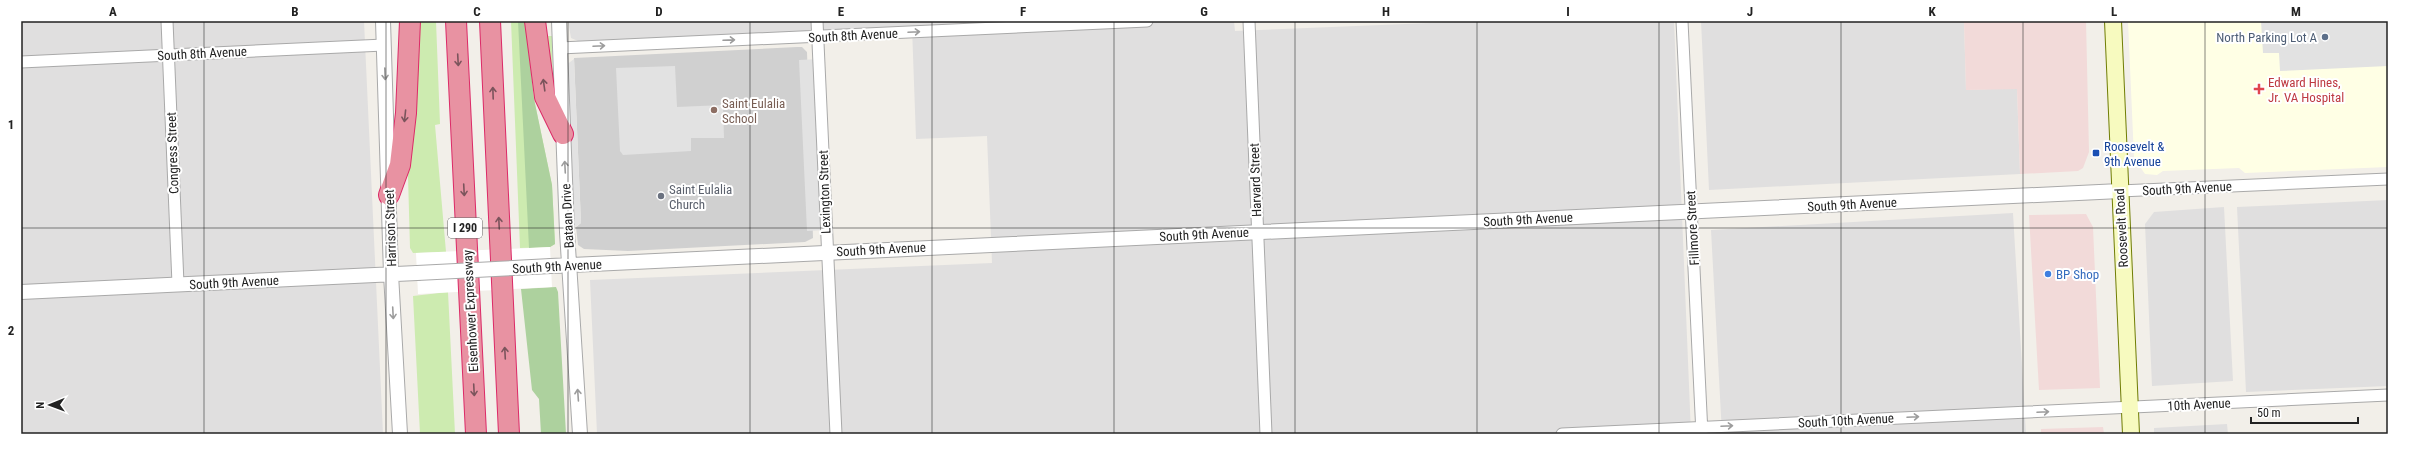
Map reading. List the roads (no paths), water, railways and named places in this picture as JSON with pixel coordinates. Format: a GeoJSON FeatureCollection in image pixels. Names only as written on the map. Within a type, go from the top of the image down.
{"type":"FeatureCollection","features":[{"type":"Feature","properties":{"kind":"highway"},"geometry":{"type":"LineString","coordinates":[[389,195],[400,165],[406,113],[410,21]]}},
{"type":"Feature","properties":{"kind":"highway","name":"Eisenhower Expressway"},"geometry":{"type":"LineString","coordinates":[[456,21],[476,434]]}},
{"type":"Feature","properties":{"kind":"highway","name":"I 290"},"geometry":{"type":"LineString","coordinates":[[490,21],[510,434]]}},
{"type":"Feature","properties":{"kind":"highway"},"geometry":{"type":"LineString","coordinates":[[535,21],[546,97],[563,134]]}},
{"type":"Feature","properties":{"kind":"main road","name":"Roosevelt Road"},"geometry":{"type":"LineString","coordinates":[[2113,21],[2131,434]]}},
{"type":"Feature","properties":{"kind":"street","name":"Congress Street"},"geometry":{"type":"LineString","coordinates":[[167,21],[178,284]]}},
{"type":"Feature","properties":{"kind":"street","name":"Harrison Street"},"geometry":{"type":"LineString","coordinates":[[383,21],[391,274],[400,434]]}},
{"type":"Feature","properties":{"kind":"street","name":"Bataan Drive"},"geometry":{"type":"LineString","coordinates":[[559,21],[569,265],[580,434]]}},
{"type":"Feature","properties":{"kind":"street","name":"Lexington Street"},"geometry":{"type":"LineString","coordinates":[[817,21],[826,252],[836,434]]}},
{"type":"Feature","properties":{"kind":"street","name":"South 8th Avenue"},"geometry":{"type":"LineString","coordinates":[[560,48],[1147,21]]}},
{"type":"Feature","properties":{"kind":"street","name":"Harvard Street"},"geometry":{"type":"LineString","coordinates":[[1249,21],[1266,434]]}},
{"type":"Feature","properties":{"kind":"street","name":"Fillmore Street"},"geometry":{"type":"LineString","coordinates":[[1682,21],[1702,431]]}},
{"type":"Feature","properties":{"kind":"street","name":"South 8th Avenue"},"geometry":{"type":"LineString","coordinates":[[21,62],[384,45]]}},
{"type":"Feature","properties":{"kind":"street","name":"South 9th Avenue"},"geometry":{"type":"LineString","coordinates":[[21,292],[826,252],[2388,179]]}},
{"type":"Feature","properties":{"kind":"street","name":"10th Avenue"},"geometry":{"type":"LineString","coordinates":[[2130,408],[2388,395]]}},
{"type":"Feature","properties":{"kind":"street","name":"South 10th Avenue"},"geometry":{"type":"LineString","coordinates":[[1562,434],[1702,431],[2130,408]]}},
{"type":"Feature","properties":{"kind":"place","name":"North Parking Lot A"},"geometry":{"type":"Point","coordinates":[2325,37]}},
{"type":"Feature","properties":{"kind":"place","name":"Edward Hines, Jr. VA Hospital"},"geometry":{"type":"Point","coordinates":[2259,89]}},
{"type":"Feature","properties":{"kind":"place","name":"Saint Eulalia School"},"geometry":{"type":"Point","coordinates":[714,110]}},
{"type":"Feature","properties":{"kind":"place","name":"Roosevelt & 9th Avenue"},"geometry":{"type":"Point","coordinates":[2096,153]}},
{"type":"Feature","properties":{"kind":"place","name":"Saint Eulalia Church"},"geometry":{"type":"Point","coordinates":[661,196]}},
{"type":"Feature","properties":{"kind":"place","name":"BP Shop"},"geometry":{"type":"Point","coordinates":[2048,274]}}]}
